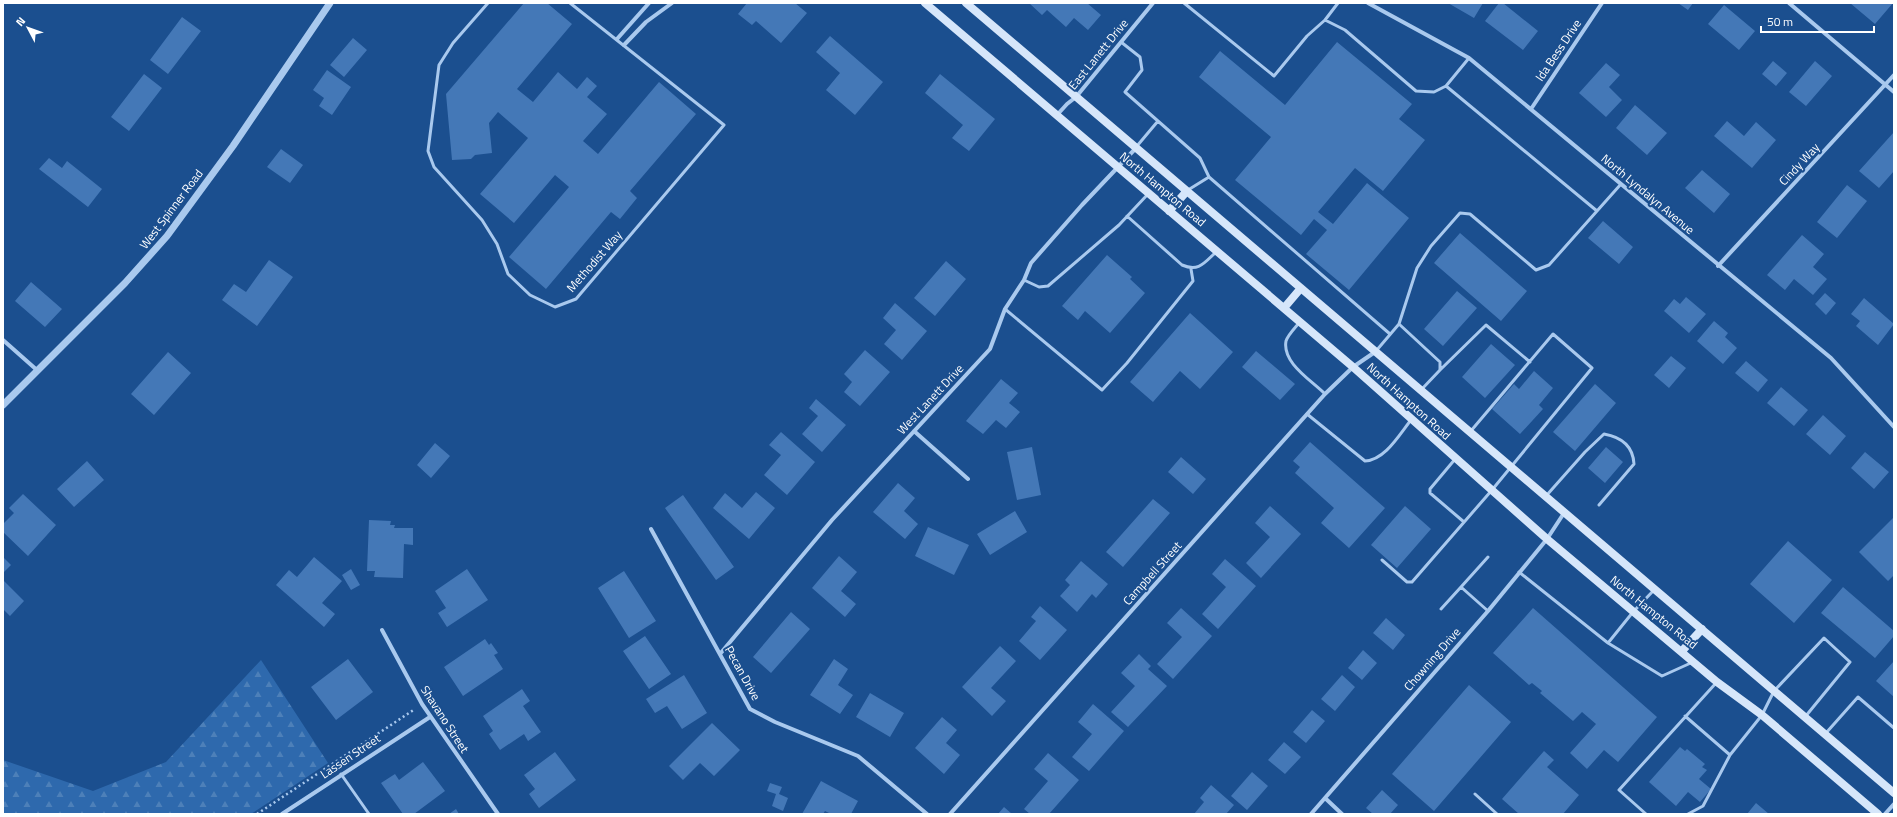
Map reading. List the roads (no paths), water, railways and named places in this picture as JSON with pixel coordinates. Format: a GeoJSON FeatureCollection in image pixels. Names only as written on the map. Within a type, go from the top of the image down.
{"type":"FeatureCollection","features":[{"type":"Feature","properties":{"kind":"main road","name":"North Hampton Road"},"geometry":{"type":"LineString","coordinates":[[925,3],[1300,321],[1547,539],[1717,682],[1762,715],[1878,814]]}},
{"type":"Feature","properties":{"kind":"main road","name":"North Hampton Road"},"geometry":{"type":"LineString","coordinates":[[966,3],[1894,793]]}},
{"type":"Feature","properties":{"kind":"main road"},"geometry":{"type":"LineString","coordinates":[[1169,211],[1187,191]]}},
{"type":"Feature","properties":{"kind":"main road"},"geometry":{"type":"LineString","coordinates":[[1284,308],[1301,288]]}},
{"type":"Feature","properties":{"kind":"main road"},"geometry":{"type":"LineString","coordinates":[[1682,651],[1702,630]]}},
{"type":"Feature","properties":{"kind":"street","name":"West Spinner Road"},"geometry":{"type":"LineString","coordinates":[[3,405],[125,283],[167,236],[232,146],[330,3]]}},
{"type":"Feature","properties":{"kind":"street"},"geometry":{"type":"LineString","coordinates":[[617,39],[649,3]]}},
{"type":"Feature","properties":{"kind":"street"},"geometry":{"type":"LineString","coordinates":[[624,45],[646,22],[672,3]]}},
{"type":"Feature","properties":{"kind":"street","name":"East Lanett Drive"},"geometry":{"type":"LineString","coordinates":[[1057,115],[1076,97],[1153,3]]}},
{"type":"Feature","properties":{"kind":"street","name":"North Lyndalyn Avenue"},"geometry":{"type":"LineString","coordinates":[[1368,3],[1469,58],[1718,266],[1831,358],[1894,426]]}},
{"type":"Feature","properties":{"kind":"street","name":"Ida Bess Drive"},"geometry":{"type":"LineString","coordinates":[[1531,109],[1602,3]]}},
{"type":"Feature","properties":{"kind":"street"},"geometry":{"type":"LineString","coordinates":[[1789,3],[1894,92]]}},
{"type":"Feature","properties":{"kind":"street","name":"Cindy Way"},"geometry":{"type":"LineString","coordinates":[[1718,266],[1894,75]]}},
{"type":"Feature","properties":{"kind":"street","name":"West Lanett Drive"},"geometry":{"type":"LineString","coordinates":[[720,654],[832,520],[990,349],[1005,309],[1024,280],[1031,263],[1117,166],[1136,148]]}},
{"type":"Feature","properties":{"kind":"street"},"geometry":{"type":"LineString","coordinates":[[3,340],[38,371]]}},
{"type":"Feature","properties":{"kind":"street","name":"Campbell Street"},"geometry":{"type":"LineString","coordinates":[[950,814],[1325,394],[1353,367],[1376,352]]}},
{"type":"Feature","properties":{"kind":"street"},"geometry":{"type":"LineString","coordinates":[[914,431],[968,479]]}},
{"type":"Feature","properties":{"kind":"street","name":"Chowning Drive"},"geometry":{"type":"LineString","coordinates":[[1311,814],[1488,611],[1518,572],[1547,539],[1564,513]]}},
{"type":"Feature","properties":{"kind":"street","name":"Pecan Drive"},"geometry":{"type":"LineString","coordinates":[[651,529],[750,709],[775,722],[858,756],[927,814]]}},
{"type":"Feature","properties":{"kind":"street","name":"Shavano Street"},"geometry":{"type":"LineString","coordinates":[[382,630],[422,704],[498,814]]}},
{"type":"Feature","properties":{"kind":"street","name":"Lassen Street"},"geometry":{"type":"LineString","coordinates":[[282,814],[430,716]]}},
{"type":"Feature","properties":{"kind":"street"},"geometry":{"type":"LineString","coordinates":[[1324,798],[1342,814]]}},
{"type":"Feature","properties":{"kind":"street"},"geometry":{"type":"LineString","coordinates":[[1885,814],[1894,804]]}},
{"type":"Feature","properties":{"kind":"lane","name":"Methodist Way"},"geometry":{"type":"LineString","coordinates":[[488,3],[453,43],[439,64],[428,151],[434,167],[482,220],[497,244],[508,274],[530,295],[555,307],[576,299],[724,125],[570,3]]}},
{"type":"Feature","properties":{"kind":"lane"},"geometry":{"type":"LineString","coordinates":[[1184,3],[1274,76],[1308,36],[1325,20],[1338,3]]}},
{"type":"Feature","properties":{"kind":"lane"},"geometry":{"type":"LineString","coordinates":[[1325,20],[1345,30],[1416,91],[1434,92],[1446,86],[1469,58]]}},
{"type":"Feature","properties":{"kind":"lane"},"geometry":{"type":"LineString","coordinates":[[1121,42],[1140,57],[1142,70],[1125,92],[1200,158],[1209,177],[1390,334]]}},
{"type":"Feature","properties":{"kind":"lane"},"geometry":{"type":"LineString","coordinates":[[1446,86],[1598,210]]}},
{"type":"Feature","properties":{"kind":"lane"},"geometry":{"type":"LineString","coordinates":[[1136,148],[1158,121]]}},
{"type":"Feature","properties":{"kind":"lane"},"geometry":{"type":"LineString","coordinates":[[1187,191],[1209,177]]}},
{"type":"Feature","properties":{"kind":"lane"},"geometry":{"type":"LineString","coordinates":[[1376,352],[1399,324],[1417,268],[1431,246],[1460,213],[1470,214],[1536,270],[1549,265],[1621,184]]}},
{"type":"Feature","properties":{"kind":"lane"},"geometry":{"type":"LineString","coordinates":[[1024,280],[1039,287],[1048,286],[1127,216],[1148,193]]}},
{"type":"Feature","properties":{"kind":"lane"},"geometry":{"type":"LineString","coordinates":[[1127,216],[1182,265],[1190,269],[1198,267],[1217,251]]}},
{"type":"Feature","properties":{"kind":"lane"},"geometry":{"type":"LineString","coordinates":[[1005,309],[1102,390],[1128,363],[1194,281],[1190,269]]}},
{"type":"Feature","properties":{"kind":"lane"},"geometry":{"type":"LineString","coordinates":[[1300,321],[1286,339],[1286,350],[1291,362],[1325,394]]}},
{"type":"Feature","properties":{"kind":"lane"},"geometry":{"type":"LineString","coordinates":[[1399,324],[1440,362],[1440,370]]}},
{"type":"Feature","properties":{"kind":"lane"},"geometry":{"type":"LineString","coordinates":[[1421,390],[1486,325],[1530,362]]}},
{"type":"Feature","properties":{"kind":"lane"},"geometry":{"type":"LineString","coordinates":[[1382,560],[1407,582],[1412,582],[1492,490],[1592,368],[1553,334],[1470,432]]}},
{"type":"Feature","properties":{"kind":"lane"},"geometry":{"type":"LineString","coordinates":[[1308,414],[1365,461],[1373,460],[1381,455],[1412,420]]}},
{"type":"Feature","properties":{"kind":"lane"},"geometry":{"type":"LineString","coordinates":[[1546,497],[1585,452],[1604,434],[1615,436],[1628,446],[1634,454],[1634,464],[1599,505]]}},
{"type":"Feature","properties":{"kind":"lane"},"geometry":{"type":"LineString","coordinates":[[1456,458],[1430,489],[1430,493],[1464,522]]}},
{"type":"Feature","properties":{"kind":"lane"},"geometry":{"type":"LineString","coordinates":[[1441,609],[1488,557]]}},
{"type":"Feature","properties":{"kind":"lane"},"geometry":{"type":"LineString","coordinates":[[1518,572],[1608,643],[1662,676],[1695,662]]}},
{"type":"Feature","properties":{"kind":"lane"},"geometry":{"type":"LineString","coordinates":[[1461,587],[1488,611]]}},
{"type":"Feature","properties":{"kind":"lane"},"geometry":{"type":"LineString","coordinates":[[1608,643],[1633,612],[1655,590]]}},
{"type":"Feature","properties":{"kind":"lane"},"geometry":{"type":"LineString","coordinates":[[1688,814],[1703,806],[1730,755],[1762,715],[1774,691],[1824,638],[1850,662],[1805,718]]}},
{"type":"Feature","properties":{"kind":"lane"},"geometry":{"type":"LineString","coordinates":[[1646,814],[1619,790],[1717,682]]}},
{"type":"Feature","properties":{"kind":"lane"},"geometry":{"type":"LineString","coordinates":[[1825,734],[1858,697],[1894,728]]}},
{"type":"Feature","properties":{"kind":"lane"},"geometry":{"type":"LineString","coordinates":[[1685,716],[1730,755]]}},
{"type":"Feature","properties":{"kind":"lane"},"geometry":{"type":"LineString","coordinates":[[341,774],[369,814]]}},
{"type":"Feature","properties":{"kind":"lane"},"geometry":{"type":"LineString","coordinates":[[1475,794],[1497,814]]}}]}
